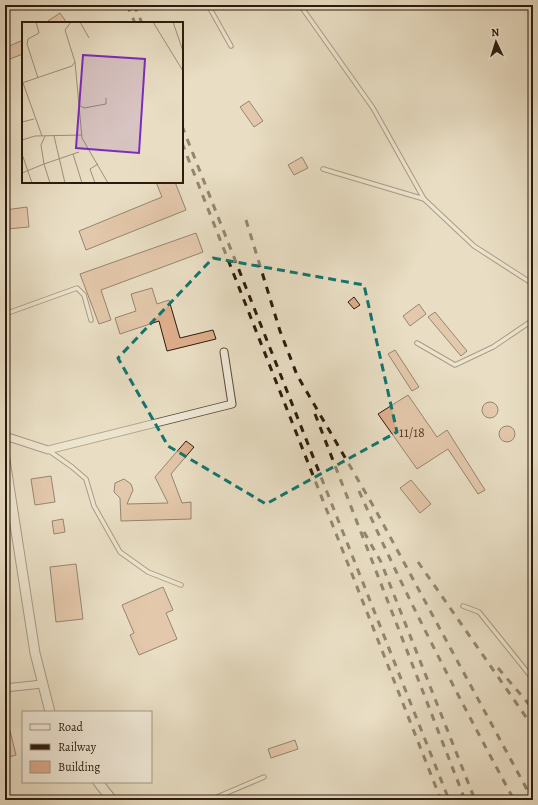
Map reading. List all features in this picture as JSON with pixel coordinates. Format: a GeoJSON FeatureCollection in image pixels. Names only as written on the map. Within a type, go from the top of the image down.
{"type":"FeatureCollection","features":[{"type":"Feature","properties":{"kind":"street"},"geometry":{"type":"LineString","coordinates":[[5,436],[48,450],[232,404],[224,352]]}},
{"type":"Feature","properties":{"kind":"street"},"geometry":{"type":"LineString","coordinates":[[5,460],[35,653],[50,711]]}},
{"type":"Feature","properties":{"kind":"street"},"geometry":{"type":"LineString","coordinates":[[5,688],[42,684]]}},
{"type":"Feature","properties":{"kind":"street"},"geometry":{"type":"LineString","coordinates":[[99,783],[112,800]]}},
{"type":"Feature","properties":{"kind":"lane"},"geometry":{"type":"LineString","coordinates":[[208,5],[231,46]]}},
{"type":"Feature","properties":{"kind":"lane"},"geometry":{"type":"LineString","coordinates":[[300,5],[373,108],[424,199],[474,246],[533,284]]}},
{"type":"Feature","properties":{"kind":"lane"},"geometry":{"type":"LineString","coordinates":[[323,169],[424,199]]}},
{"type":"Feature","properties":{"kind":"lane"},"geometry":{"type":"LineString","coordinates":[[5,314],[77,288],[84,295],[91,320]]}},
{"type":"Feature","properties":{"kind":"lane"},"geometry":{"type":"LineString","coordinates":[[417,343],[455,365],[493,347],[533,320]]}},
{"type":"Feature","properties":{"kind":"lane"},"geometry":{"type":"LineString","coordinates":[[48,450],[86,479],[94,506],[120,552],[148,572],[181,585]]}},
{"type":"Feature","properties":{"kind":"lane"},"geometry":{"type":"LineString","coordinates":[[463,606],[479,612],[533,679]]}},
{"type":"Feature","properties":{"kind":"lane"},"geometry":{"type":"LineString","coordinates":[[210,800],[264,777]]}},
{"type":"Feature","properties":{"kind":"highlighted area"},"geometry":{"type":"Polygon","coordinates":[[[213,258],[364,285],[397,432],[266,504],[168,446],[118,358],[213,258]]]}},
{"type":"Feature","properties":{"kind":"building"},"geometry":{"type":"Polygon","coordinates":[[[60,13],[66,22],[46,22],[60,13]]]}},
{"type":"Feature","properties":{"kind":"building"},"geometry":{"type":"Polygon","coordinates":[[[22,40],[22,54],[7,60],[5,48],[22,40]]]}},
{"type":"Feature","properties":{"kind":"building"},"geometry":{"type":"Polygon","coordinates":[[[249,101],[263,121],[254,127],[240,107],[249,101]]]}},
{"type":"Feature","properties":{"kind":"building"},"geometry":{"type":"Polygon","coordinates":[[[302,157],[308,168],[294,175],[288,165],[302,157]]]}},
{"type":"Feature","properties":{"kind":"building"},"geometry":{"type":"Polygon","coordinates":[[[156,183],[175,183],[186,210],[86,250],[79,231],[162,197],[156,183]]]}},
{"type":"Feature","properties":{"kind":"building"},"geometry":{"type":"Polygon","coordinates":[[[27,207],[29,227],[7,229],[5,210],[27,207]]]}},
{"type":"Feature","properties":{"kind":"building"},"geometry":{"type":"Polygon","coordinates":[[[196,233],[203,252],[101,290],[111,320],[99,324],[80,274],[196,233]]]}},
{"type":"Feature","properties":{"kind":"building"},"geometry":{"type":"Polygon","coordinates":[[[152,288],[157,304],[169,300],[180,338],[213,330],[216,339],[167,351],[159,321],[120,334],[115,318],[136,311],[131,294],[152,288]]]}},
{"type":"Feature","properties":{"kind":"building"},"geometry":{"type":"Polygon","coordinates":[[[354,297],[360,305],[354,309],[348,302],[354,297]]]}},
{"type":"Feature","properties":{"kind":"building"},"geometry":{"type":"Polygon","coordinates":[[[419,304],[426,314],[410,326],[403,316],[419,304]]]}},
{"type":"Feature","properties":{"kind":"building"},"geometry":{"type":"Polygon","coordinates":[[[435,312],[467,351],[461,356],[428,317],[435,312]]]}},
{"type":"Feature","properties":{"kind":"building"},"geometry":{"type":"Polygon","coordinates":[[[395,350],[419,387],[412,391],[388,354],[395,350]]]}},
{"type":"Feature","properties":{"kind":"building"},"geometry":{"type":"Polygon","coordinates":[[[408,395],[437,437],[447,430],[485,490],[478,494],[448,449],[417,469],[378,414],[408,395]]]}},
{"type":"Feature","properties":{"kind":"building"},"geometry":{"type":"Polygon","coordinates":[[[490,402],[496,404],[498,410],[496,416],[490,418],[484,416],[482,410],[484,404],[490,402]]]}},
{"type":"Feature","properties":{"kind":"building"},"geometry":{"type":"Polygon","coordinates":[[[507,426],[513,428],[515,434],[513,440],[507,442],[501,440],[499,434],[501,428],[507,426]]]}},
{"type":"Feature","properties":{"kind":"building"},"geometry":{"type":"Polygon","coordinates":[[[186,441],[194,447],[171,474],[182,503],[191,502],[191,519],[121,521],[120,498],[114,492],[115,483],[124,479],[131,484],[133,490],[127,504],[168,503],[155,477],[186,441]]]}},
{"type":"Feature","properties":{"kind":"building"},"geometry":{"type":"Polygon","coordinates":[[[51,476],[55,502],[35,505],[31,479],[51,476]]]}},
{"type":"Feature","properties":{"kind":"building"},"geometry":{"type":"Polygon","coordinates":[[[411,480],[431,504],[420,513],[400,488],[411,480]]]}},
{"type":"Feature","properties":{"kind":"building"},"geometry":{"type":"Polygon","coordinates":[[[63,519],[65,532],[54,534],[52,521],[63,519]]]}},
{"type":"Feature","properties":{"kind":"building"},"geometry":{"type":"Polygon","coordinates":[[[76,564],[83,619],[56,622],[50,567],[76,564]]]}},
{"type":"Feature","properties":{"kind":"building"},"geometry":{"type":"Polygon","coordinates":[[[163,587],[173,610],[166,613],[177,639],[139,655],[130,635],[134,633],[122,605],[163,587]]]}},
{"type":"Feature","properties":{"kind":"building"},"geometry":{"type":"Polygon","coordinates":[[[8,723],[16,755],[5,758],[5,724],[8,723]]]}},
{"type":"Feature","properties":{"kind":"building"},"geometry":{"type":"Polygon","coordinates":[[[295,740],[298,749],[271,758],[268,749],[295,740]]]}},
{"type":"Feature","properties":{"kind":"railway"},"geometry":{"type":"LineString","coordinates":[[127,5],[135,22]]}},
{"type":"Feature","properties":{"kind":"railway"},"geometry":{"type":"LineString","coordinates":[[134,5],[142,22]]}},
{"type":"Feature","properties":{"kind":"railway"},"geometry":{"type":"LineString","coordinates":[[183,129],[449,800]]}},
{"type":"Feature","properties":{"kind":"railway"},"geometry":{"type":"LineString","coordinates":[[183,146],[441,800]]}},
{"type":"Feature","properties":{"kind":"railway"},"geometry":{"type":"LineString","coordinates":[[246,220],[280,331],[297,375],[375,509],[530,795]]}},
{"type":"Feature","properties":{"kind":"railway"},"geometry":{"type":"LineString","coordinates":[[315,414],[465,800]]}},
{"type":"Feature","properties":{"kind":"railway"},"geometry":{"type":"LineString","coordinates":[[359,491],[395,570],[473,724],[514,800]]}},
{"type":"Feature","properties":{"kind":"railway"},"geometry":{"type":"LineString","coordinates":[[364,532],[381,562],[475,800]]}},
{"type":"Feature","properties":{"kind":"railway"},"geometry":{"type":"LineString","coordinates":[[418,562],[533,727]]}},
{"type":"Feature","properties":{"kind":"railway"},"geometry":{"type":"LineString","coordinates":[[498,668],[533,709]]}}]}
